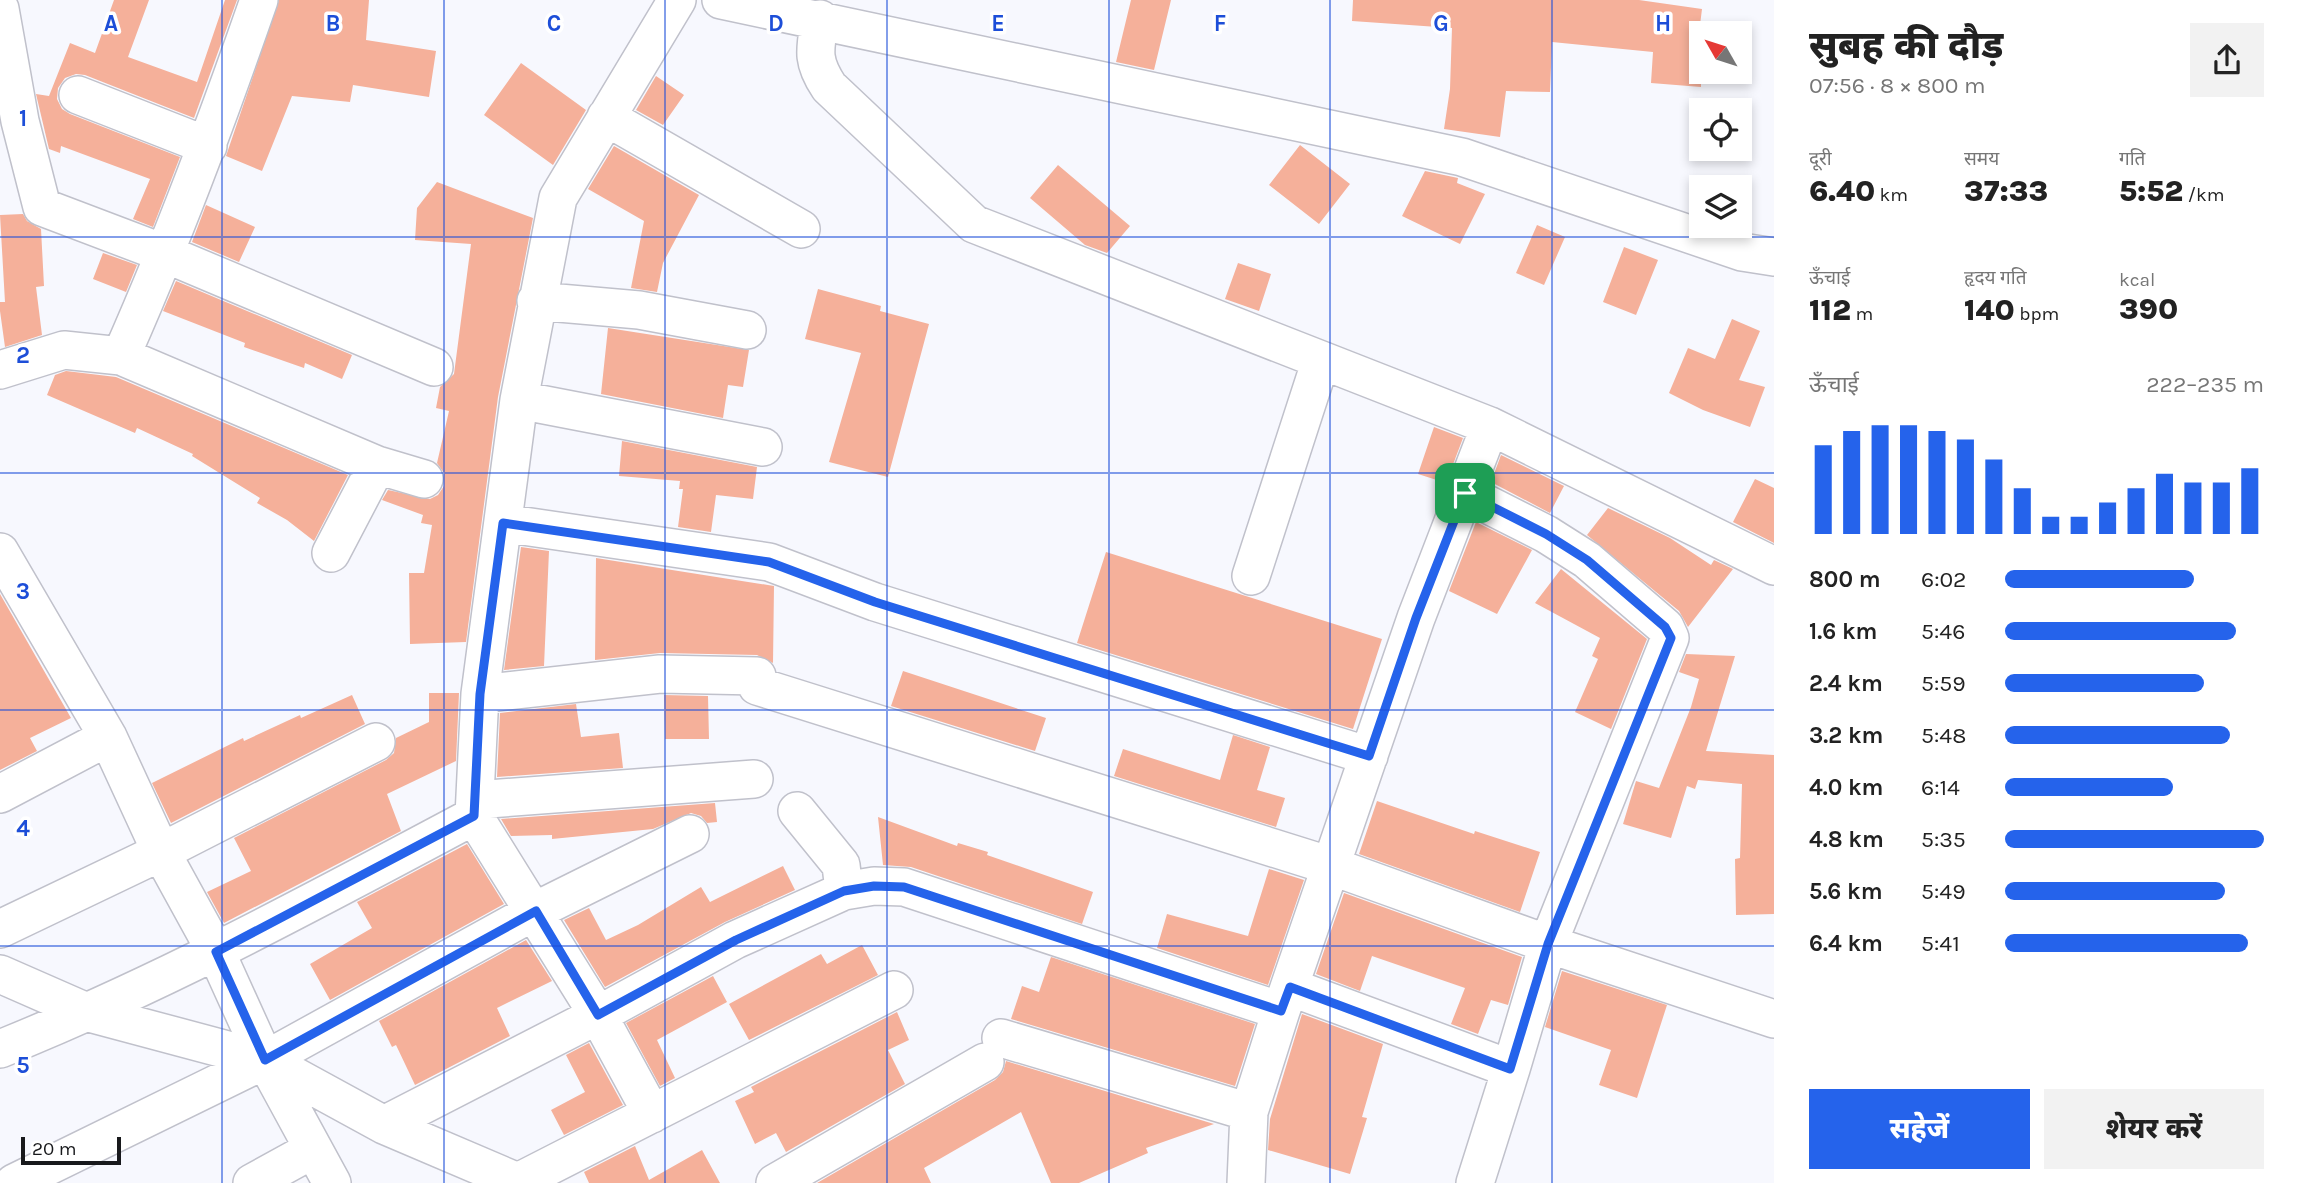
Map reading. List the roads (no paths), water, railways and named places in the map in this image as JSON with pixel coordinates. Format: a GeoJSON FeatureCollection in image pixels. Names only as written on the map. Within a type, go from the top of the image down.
{"type":"FeatureCollection","features":[{"type":"Feature","properties":{"kind":"street"},"geometry":{"type":"LineString","coordinates":[[121,356],[166,254],[208,146],[258,0]]}},
{"type":"Feature","properties":{"kind":"street"},"geometry":{"type":"LineString","coordinates":[[652,1114],[598,1015],[475,808],[480,694],[519,400],[558,198],[677,0]]}},
{"type":"Feature","properties":{"kind":"street"},"geometry":{"type":"LineString","coordinates":[[721,0],[1462,157],[1742,252],[1774,257]]}},
{"type":"Feature","properties":{"kind":"street"},"geometry":{"type":"LineString","coordinates":[[0,9],[20,121],[42,207],[166,254],[434,367]]}},
{"type":"Feature","properties":{"kind":"street"},"geometry":{"type":"LineString","coordinates":[[820,19],[814,52],[817,69],[829,87],[974,224],[1490,426],[1774,566]]}},
{"type":"Feature","properties":{"kind":"street"},"geometry":{"type":"LineString","coordinates":[[78,95],[208,146]]}},
{"type":"Feature","properties":{"kind":"street"},"geometry":{"type":"LineString","coordinates":[[606,117],[801,229]]}},
{"type":"Feature","properties":{"kind":"street"},"geometry":{"type":"LineString","coordinates":[[536,301],[639,310],[747,330]]}},
{"type":"Feature","properties":{"kind":"street"},"geometry":{"type":"LineString","coordinates":[[0,370],[64,350],[121,356],[377,465],[424,479]]}},
{"type":"Feature","properties":{"kind":"street"},"geometry":{"type":"LineString","coordinates":[[1251,576],[1321,360]]}},
{"type":"Feature","properties":{"kind":"street"},"geometry":{"type":"LineString","coordinates":[[519,400],[763,447]]}},
{"type":"Feature","properties":{"kind":"street"},"geometry":{"type":"LineString","coordinates":[[1246,1183],[1249,1112],[1416,618],[1490,426]]}},
{"type":"Feature","properties":{"kind":"street"},"geometry":{"type":"LineString","coordinates":[[331,553],[377,465]]}},
{"type":"Feature","properties":{"kind":"street"},"geometry":{"type":"LineString","coordinates":[[1465,493],[1546,534],[1587,560],[1665,627],[1671,638],[1548,944],[1475,1183]]}},
{"type":"Feature","properties":{"kind":"street"},"geometry":{"type":"LineString","coordinates":[[503,523],[769,562],[875,602],[1369,756]]}},
{"type":"Feature","properties":{"kind":"street"},"geometry":{"type":"LineString","coordinates":[[0,552],[108,737],[161,852],[216,952],[265,1060],[332,1183]]}},
{"type":"Feature","properties":{"kind":"street"},"geometry":{"type":"LineString","coordinates":[[480,694],[660,674],[757,681],[1331,866],[1548,944],[1774,1019]]}},
{"type":"Feature","properties":{"kind":"street"},"geometry":{"type":"LineString","coordinates":[[0,794],[108,737]]}},
{"type":"Feature","properties":{"kind":"street"},"geometry":{"type":"LineString","coordinates":[[0,929],[161,852],[376,742]]}},
{"type":"Feature","properties":{"kind":"street"},"geometry":{"type":"LineString","coordinates":[[0,1049],[89,1013],[216,952],[475,808],[754,779]]}},
{"type":"Feature","properties":{"kind":"street"},"geometry":{"type":"LineString","coordinates":[[797,811],[842,865],[844,891]]}},
{"type":"Feature","properties":{"kind":"street"},"geometry":{"type":"LineString","coordinates":[[14,1183],[265,1060],[536,911],[690,834]]}},
{"type":"Feature","properties":{"kind":"street"},"geometry":{"type":"LineString","coordinates":[[384,1125],[598,1015],[736,940],[844,891],[874,886],[904,887],[1286,999],[1510,1069]]}},
{"type":"Feature","properties":{"kind":"street"},"geometry":{"type":"LineString","coordinates":[[0,974],[89,1013],[265,1060],[384,1125],[517,1183],[894,990]]}},
{"type":"Feature","properties":{"kind":"street"},"geometry":{"type":"LineString","coordinates":[[775,1183],[993,1050],[1249,1112]]}},
{"type":"Feature","properties":{"kind":"street"},"geometry":{"type":"LineString","coordinates":[[252,1183],[312,1150]]}}]}
